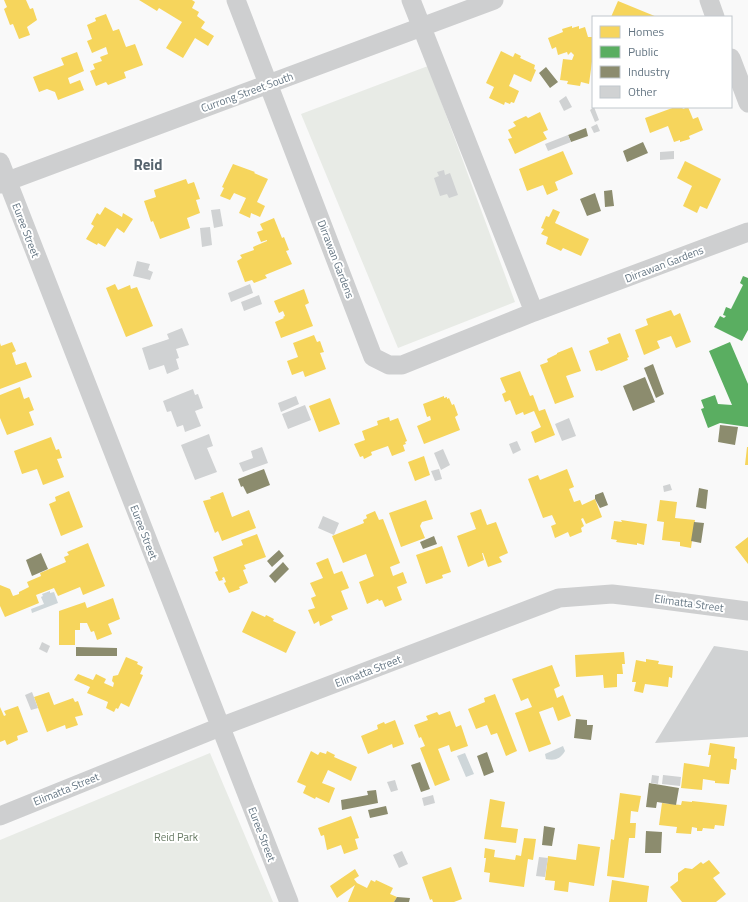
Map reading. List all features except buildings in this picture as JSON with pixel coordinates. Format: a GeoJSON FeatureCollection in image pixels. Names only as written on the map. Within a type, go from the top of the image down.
{"type":"FeatureCollection","features":[{"type":"Feature","properties":{"kind":"street","name":"Dirrawan Gardens"},"geometry":{"type":"LineString","coordinates":[[236,0],[373,357],[389,365],[402,365],[534,312],[748,232]]}},
{"type":"Feature","properties":{"kind":"street"},"geometry":{"type":"LineString","coordinates":[[411,0],[423,27],[534,312]]}},
{"type":"Feature","properties":{"kind":"street","name":"Currong Street South"},"geometry":{"type":"LineString","coordinates":[[4,182],[494,0]]}},
{"type":"Feature","properties":{"kind":"street"},"geometry":{"type":"LineString","coordinates":[[709,0],[715,16]]}},
{"type":"Feature","properties":{"kind":"street"},"geometry":{"type":"LineString","coordinates":[[732,61],[748,103]]}},
{"type":"Feature","properties":{"kind":"street","name":"Euree Street"},"geometry":{"type":"LineString","coordinates":[[0,162],[4,182],[288,902]]}},
{"type":"Feature","properties":{"kind":"street","name":"Elimatta Street"},"geometry":{"type":"LineString","coordinates":[[0,816],[220,727],[559,598],[612,594],[656,598],[748,611]]}},
{"type":"Feature","properties":{"kind":"green space"},"geometry":{"type":"Polygon","coordinates":[[[428,66],[515,302],[398,348],[301,114],[428,66]]]}},
{"type":"Feature","properties":{"kind":"green space","name":"Reid Park"},"geometry":{"type":"Polygon","coordinates":[[[210,753],[273,902],[0,902],[0,840],[210,753]]]}},
{"type":"Feature","properties":{"kind":"shaded area"},"geometry":{"type":"Polygon","coordinates":[[[50,591],[50,593],[54,592],[58,603],[32,613],[31,609],[44,604],[41,597],[43,596],[42,594],[50,591]]]}},
{"type":"Feature","properties":{"kind":"shaded area"},"geometry":{"type":"Polygon","coordinates":[[[563,746],[565,751],[559,758],[552,760],[546,759],[545,754],[563,746]]]}},
{"type":"Feature","properties":{"kind":"shaded area"},"geometry":{"type":"Polygon","coordinates":[[[465,753],[474,774],[466,777],[457,756],[465,753]]]}},
{"type":"Feature","properties":{"kind":"district","name":"Reid"},"geometry":{"type":"Point","coordinates":[148,164]}}]}
